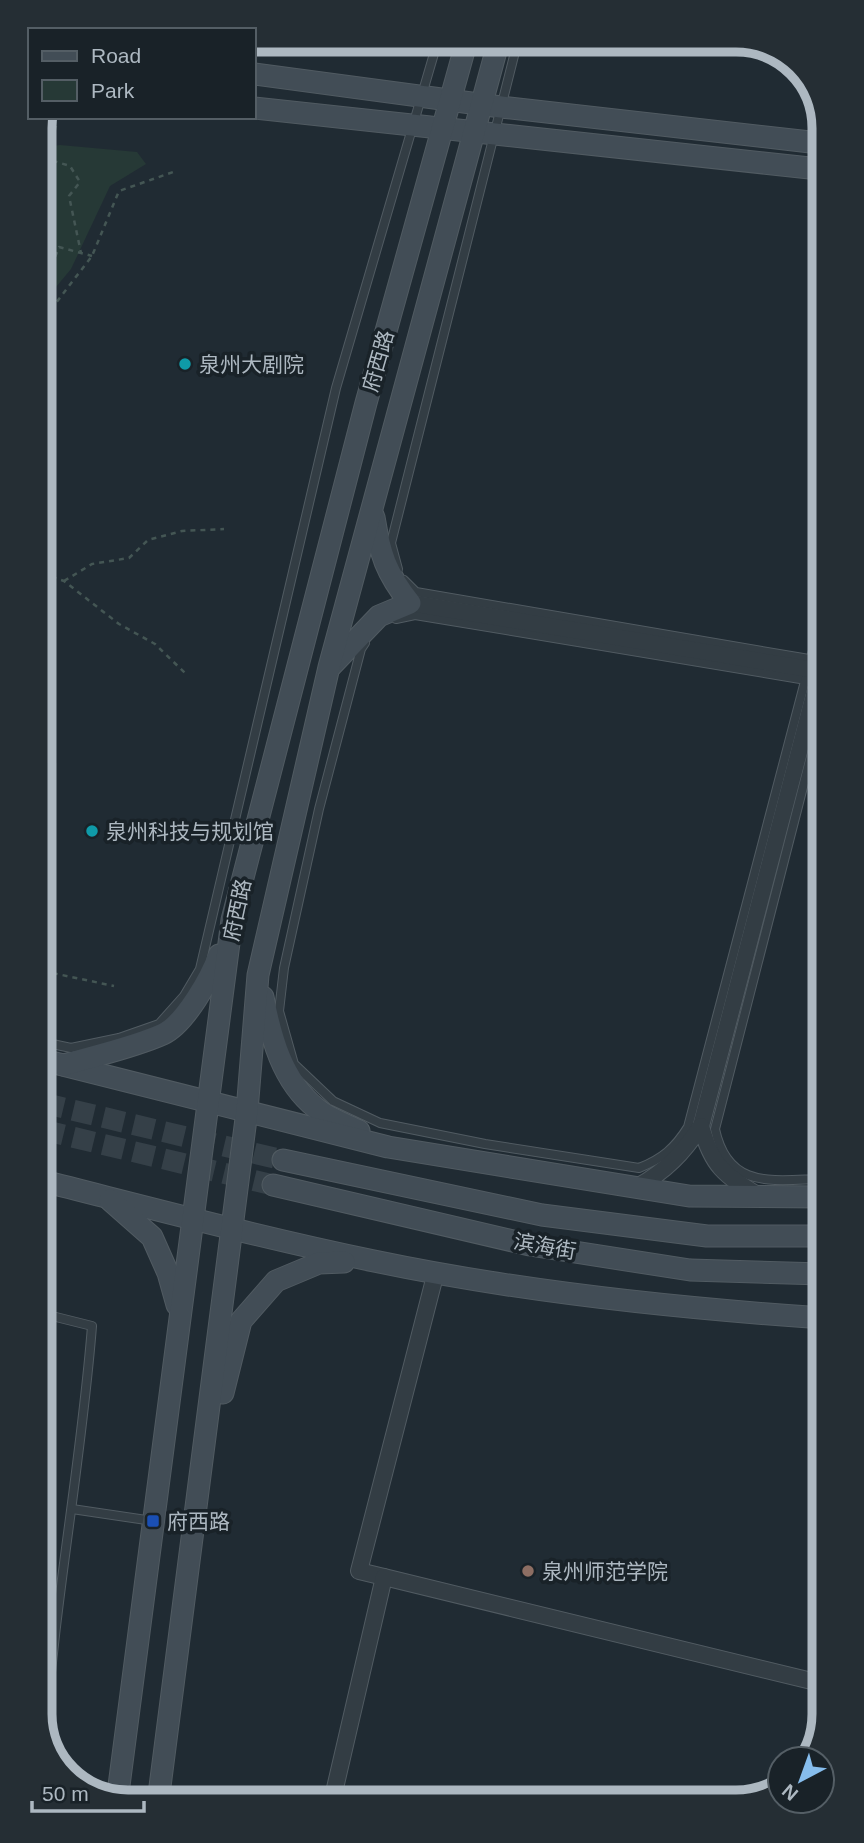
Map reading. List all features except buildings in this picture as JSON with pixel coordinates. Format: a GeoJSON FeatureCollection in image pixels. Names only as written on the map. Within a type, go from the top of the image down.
{"type":"FeatureCollection","features":[{"type":"Feature","properties":{"kind":"street","name":"府西路"},"geometry":{"type":"LineString","coordinates":[[118,1789],[232,920],[366,403],[445,128],[464,53]]}},
{"type":"Feature","properties":{"kind":"street","name":"府西路"},"geometry":{"type":"LineString","coordinates":[[160,1790],[247,1111],[258,975],[330,667],[373,508],[484,134],[491,105],[497,53]]}},
{"type":"Feature","properties":{"kind":"street"},"geometry":{"type":"LineString","coordinates":[[256,74],[812,142]]}},
{"type":"Feature","properties":{"kind":"street"},"geometry":{"type":"LineString","coordinates":[[256,108],[812,168]]}},
{"type":"Feature","properties":{"kind":"street"},"geometry":{"type":"LineString","coordinates":[[373,508],[380,552],[391,580],[410,603]]}},
{"type":"Feature","properties":{"kind":"street"},"geometry":{"type":"LineString","coordinates":[[330,667],[379,616],[410,603],[812,670]]}},
{"type":"Feature","properties":{"kind":"street"},"geometry":{"type":"LineString","coordinates":[[637,1187],[663,1173],[684,1152],[701,1126],[812,687]]}},
{"type":"Feature","properties":{"kind":"street"},"geometry":{"type":"LineString","coordinates":[[53,1062],[166,1033],[211,978],[232,920]]}},
{"type":"Feature","properties":{"kind":"street"},"geometry":{"type":"LineString","coordinates":[[258,975],[271,1034],[285,1071],[316,1108],[388,1147]]}},
{"type":"Feature","properties":{"kind":"street"},"geometry":{"type":"LineString","coordinates":[[53,1062],[388,1147],[689,1196],[812,1197]]}},
{"type":"Feature","properties":{"kind":"street"},"geometry":{"type":"LineString","coordinates":[[701,1126],[710,1156],[728,1178],[759,1196]]}},
{"type":"Feature","properties":{"kind":"street","name":"滨海街"},"geometry":{"type":"LineString","coordinates":[[283,1160],[556,1217],[707,1236],[812,1236]]}},
{"type":"Feature","properties":{"kind":"street"},"geometry":{"type":"LineString","coordinates":[[52,1183],[232,1230],[377,1262],[681,1308],[812,1317]]}},
{"type":"Feature","properties":{"kind":"street","name":"滨海街"},"geometry":{"type":"LineString","coordinates":[[273,1185],[530,1245],[690,1270],[812,1274]]}},
{"type":"Feature","properties":{"kind":"street"},"geometry":{"type":"LineString","coordinates":[[105,1197],[152,1237],[168,1273],[180,1315]]}},
{"type":"Feature","properties":{"kind":"street"},"geometry":{"type":"LineString","coordinates":[[198,1490],[241,1321],[276,1281],[319,1263],[377,1262]]}},
{"type":"Feature","properties":{"kind":"street"},"geometry":{"type":"LineString","coordinates":[[436,1272],[359,1571],[812,1682]]}},
{"type":"Feature","properties":{"kind":"street"},"geometry":{"type":"LineString","coordinates":[[335,1790],[384,1577]]}},
{"type":"Feature","properties":{"kind":"lane"},"geometry":{"type":"LineString","coordinates":[[52,1044],[71,1048],[119,1038],[159,1024],[184,996],[200,969],[336,388],[435,53]]}},
{"type":"Feature","properties":{"kind":"lane"},"geometry":{"type":"LineString","coordinates":[[491,105],[514,53]]}},
{"type":"Feature","properties":{"kind":"lane"},"geometry":{"type":"LineString","coordinates":[[484,134],[391,543],[400,576],[416,592],[812,670]]}},
{"type":"Feature","properties":{"kind":"lane"},"geometry":{"type":"LineString","coordinates":[[812,670],[415,615],[383,622],[361,649],[319,809],[284,968],[279,1011],[294,1064],[333,1101],[380,1123],[485,1144],[639,1168],[657,1161],[676,1147],[688,1127],[812,685]]}},
{"type":"Feature","properties":{"kind":"lane"},"geometry":{"type":"LineString","coordinates":[[812,752],[715,1129],[719,1150],[736,1169],[759,1180],[812,1178]]}},
{"type":"Feature","properties":{"kind":"lane"},"geometry":{"type":"LineString","coordinates":[[52,1316],[92,1326],[72,1509],[52,1651]]}},
{"type":"Feature","properties":{"kind":"lane"},"geometry":{"type":"LineString","coordinates":[[72,1509],[153,1521]]}},
{"type":"Feature","properties":{"kind":"path"},"geometry":{"type":"LineString","coordinates":[[53,137],[56,126]]}},
{"type":"Feature","properties":{"kind":"path"},"geometry":{"type":"LineString","coordinates":[[53,161],[70,166],[80,182],[69,196],[81,253]]}},
{"type":"Feature","properties":{"kind":"path"},"geometry":{"type":"LineString","coordinates":[[53,307],[93,256],[119,191],[176,171]]}},
{"type":"Feature","properties":{"kind":"path"},"geometry":{"type":"LineString","coordinates":[[53,259],[59,247],[93,256]]}},
{"type":"Feature","properties":{"kind":"path"},"geometry":{"type":"LineString","coordinates":[[64,582],[92,564],[129,558],[149,540],[182,531],[224,529]]}},
{"type":"Feature","properties":{"kind":"path"},"geometry":{"type":"LineString","coordinates":[[53,578],[64,582],[120,624],[155,644],[185,673]]}},
{"type":"Feature","properties":{"kind":"path"},"geometry":{"type":"LineString","coordinates":[[52,973],[114,986]]}},
{"type":"Feature","properties":{"kind":"green space"},"geometry":{"type":"Polygon","coordinates":[[[53,146],[137,152],[146,164],[110,186],[71,269],[53,291],[53,146]]]}},
{"type":"Feature","properties":{"kind":"tunnel"},"geometry":{"type":"LineString","coordinates":[[52,1105],[283,1160]]}},
{"type":"Feature","properties":{"kind":"tunnel"},"geometry":{"type":"LineString","coordinates":[[52,1132],[273,1185]]}},
{"type":"Feature","properties":{"kind":"place","name":"泉州大剧院"},"geometry":{"type":"Point","coordinates":[185,364]}},
{"type":"Feature","properties":{"kind":"place","name":"泉州科技与规划馆"},"geometry":{"type":"Point","coordinates":[92,831]}},
{"type":"Feature","properties":{"kind":"place","name":"府西路"},"geometry":{"type":"Point","coordinates":[153,1521]}},
{"type":"Feature","properties":{"kind":"place","name":"泉州师范学院"},"geometry":{"type":"Point","coordinates":[528,1571]}}]}
